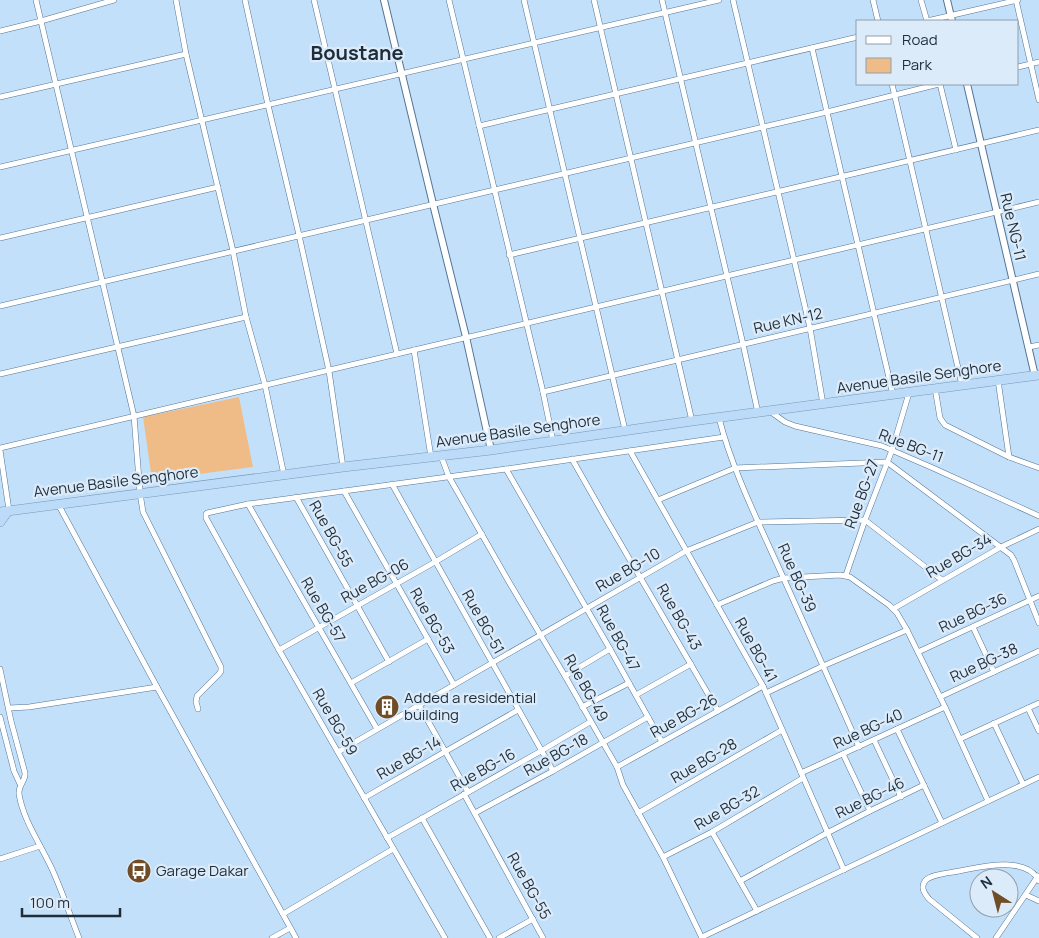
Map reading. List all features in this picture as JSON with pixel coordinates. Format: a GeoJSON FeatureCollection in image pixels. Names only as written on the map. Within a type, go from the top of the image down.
{"type":"FeatureCollection","features":[{"type":"Feature","properties":{"kind":"highway","name":"Avenue Basile Senghore"},"geometry":{"type":"LineString","coordinates":[[6,511],[343,467],[491,450],[625,430],[1037,375]]}},
{"type":"Feature","properties":{"kind":"highway"},"geometry":{"type":"LineString","coordinates":[[0,522],[6,511]]}},
{"type":"Feature","properties":{"kind":"street"},"geometry":{"type":"LineString","coordinates":[[36,0],[134,416],[143,512],[221,667],[219,674],[197,696],[198,709]]}},
{"type":"Feature","properties":{"kind":"street"},"geometry":{"type":"LineString","coordinates":[[0,31],[114,0]]}},
{"type":"Feature","properties":{"kind":"street"},"geometry":{"type":"LineString","coordinates":[[176,0],[186,54],[233,251],[246,317],[265,385],[284,476]]}},
{"type":"Feature","properties":{"kind":"street"},"geometry":{"type":"LineString","coordinates":[[245,0],[330,371],[343,467]]}},
{"type":"Feature","properties":{"kind":"street"},"geometry":{"type":"LineString","coordinates":[[314,0],[397,354]]}},
{"type":"Feature","properties":{"kind":"street"},"geometry":{"type":"LineString","coordinates":[[384,0],[466,338],[491,450]]}},
{"type":"Feature","properties":{"kind":"street"},"geometry":{"type":"LineString","coordinates":[[449,0],[553,441]]}},
{"type":"Feature","properties":{"kind":"street"},"geometry":{"type":"LineString","coordinates":[[524,0],[625,430]]}},
{"type":"Feature","properties":{"kind":"street"},"geometry":{"type":"LineString","coordinates":[[594,0],[692,421]]}},
{"type":"Feature","properties":{"kind":"street"},"geometry":{"type":"LineString","coordinates":[[662,0],[758,413]]}},
{"type":"Feature","properties":{"kind":"street"},"geometry":{"type":"LineString","coordinates":[[0,167],[719,0]]}},
{"type":"Feature","properties":{"kind":"street"},"geometry":{"type":"LineString","coordinates":[[733,0],[810,328],[824,404]]}},
{"type":"Feature","properties":{"kind":"street"},"geometry":{"type":"LineString","coordinates":[[873,0],[878,20]]}},
{"type":"Feature","properties":{"kind":"street"},"geometry":{"type":"LineString","coordinates":[[921,0],[927,20]]}},
{"type":"Feature","properties":{"kind":"street"},"geometry":{"type":"LineString","coordinates":[[947,0],[952,18]]}},
{"type":"Feature","properties":{"kind":"street"},"geometry":{"type":"LineString","coordinates":[[935,20],[952,18],[1017,0],[1039,100]]}},
{"type":"Feature","properties":{"kind":"street"},"geometry":{"type":"LineString","coordinates":[[479,126],[856,38]]}},
{"type":"Feature","properties":{"kind":"street"},"geometry":{"type":"LineString","coordinates":[[812,48],[893,395]]}},
{"type":"Feature","properties":{"kind":"street"},"geometry":{"type":"LineString","coordinates":[[0,97],[186,54]]}},
{"type":"Feature","properties":{"kind":"street"},"geometry":{"type":"LineString","coordinates":[[1019,67],[1039,62]]}},
{"type":"Feature","properties":{"kind":"street"},"geometry":{"type":"LineString","coordinates":[[892,85],[962,385]]}},
{"type":"Feature","properties":{"kind":"street"},"geometry":{"type":"LineString","coordinates":[[0,306],[936,85]]}},
{"type":"Feature","properties":{"kind":"street"},"geometry":{"type":"LineString","coordinates":[[940,85],[956,150]]}},
{"type":"Feature","properties":{"kind":"street","name":"Rue NG-11"},"geometry":{"type":"LineString","coordinates":[[967,85],[1028,347],[1037,375]]}},
{"type":"Feature","properties":{"kind":"street"},"geometry":{"type":"LineString","coordinates":[[509,255],[1039,130]]}},
{"type":"Feature","properties":{"kind":"street"},"geometry":{"type":"LineString","coordinates":[[0,238],[218,187]]}},
{"type":"Feature","properties":{"kind":"street"},"geometry":{"type":"LineString","coordinates":[[6,511],[0,449],[1039,202]]}},
{"type":"Feature","properties":{"kind":"street","name":"Rue KN-12"},"geometry":{"type":"LineString","coordinates":[[542,392],[1039,274]]}},
{"type":"Feature","properties":{"kind":"street"},"geometry":{"type":"LineString","coordinates":[[0,374],[246,317]]}},
{"type":"Feature","properties":{"kind":"street"},"geometry":{"type":"LineString","coordinates":[[1028,347],[1039,345]]}},
{"type":"Feature","properties":{"kind":"street"},"geometry":{"type":"LineString","coordinates":[[414,350],[431,457]]}},
{"type":"Feature","properties":{"kind":"street"},"geometry":{"type":"LineString","coordinates":[[998,380],[1009,457]]}},
{"type":"Feature","properties":{"kind":"street"},"geometry":{"type":"LineString","coordinates":[[935,388],[940,418],[945,425],[1009,457],[1039,468]]}},
{"type":"Feature","properties":{"kind":"street","name":"Rue BG-27"},"geometry":{"type":"LineString","coordinates":[[846,575],[892,450],[909,393]]}},
{"type":"Feature","properties":{"kind":"street","name":"Rue BG-11"},"geometry":{"type":"LineString","coordinates":[[770,411],[785,422],[795,426],[882,446],[1039,516]]}},
{"type":"Feature","properties":{"kind":"street","name":"Rue BG-39"},"geometry":{"type":"LineString","coordinates":[[719,418],[735,468],[758,522],[860,747]]}},
{"type":"Feature","properties":{"kind":"street"},"geometry":{"type":"LineString","coordinates":[[248,504],[724,437]]}},
{"type":"Feature","properties":{"kind":"street","name":"Rue BG-41"},"geometry":{"type":"LineString","coordinates":[[630,451],[763,686],[826,833],[844,870]]}},
{"type":"Feature","properties":{"kind":"street","name":"Rue BG-49"},"geometry":{"type":"LineString","coordinates":[[441,456],[449,477],[617,767],[623,785],[663,857],[702,938]]}},
{"type":"Feature","properties":{"kind":"street","name":"Rue BG-43"},"geometry":{"type":"LineString","coordinates":[[572,459],[718,711]]}},
{"type":"Feature","properties":{"kind":"street"},"geometry":{"type":"LineString","coordinates":[[658,500],[735,468],[887,462],[1001,547],[1014,560],[1039,623]]}},
{"type":"Feature","properties":{"kind":"street","name":"Rue BG-47"},"geometry":{"type":"LineString","coordinates":[[506,469],[662,742]]}},
{"type":"Feature","properties":{"kind":"street","name":"Rue BG-51"},"geometry":{"type":"LineString","coordinates":[[392,484],[552,772]]}},
{"type":"Feature","properties":{"kind":"street","name":"Rue BG-53"},"geometry":{"type":"LineString","coordinates":[[344,491],[454,685]]}},
{"type":"Feature","properties":{"kind":"street","name":"Rue BG-55"},"geometry":{"type":"LineString","coordinates":[[296,497],[389,662]]}},
{"type":"Feature","properties":{"kind":"street"},"geometry":{"type":"LineString","coordinates":[[57,504],[296,938]]}},
{"type":"Feature","properties":{"kind":"street","name":"Rue BG-59"},"geometry":{"type":"LineString","coordinates":[[248,504],[207,513],[206,518],[445,938]]}},
{"type":"Feature","properties":{"kind":"street","name":"Rue BG-57"},"geometry":{"type":"LineString","coordinates":[[248,504],[377,730]]}},
{"type":"Feature","properties":{"kind":"street"},"geometry":{"type":"LineString","coordinates":[[865,520],[942,580]]}},
{"type":"Feature","properties":{"kind":"street","name":"Rue BG-10"},"geometry":{"type":"LineString","coordinates":[[338,752],[686,551],[758,522],[865,520]]}},
{"type":"Feature","properties":{"kind":"street","name":"Rue BG-34"},"geometry":{"type":"LineString","coordinates":[[894,608],[1001,547],[1039,529]]}},
{"type":"Feature","properties":{"kind":"street","name":"Rue BG-06"},"geometry":{"type":"LineString","coordinates":[[280,650],[482,534]]}},
{"type":"Feature","properties":{"kind":"street"},"geometry":{"type":"LineString","coordinates":[[717,605],[784,578],[840,574],[850,577],[894,608],[945,707],[988,801]]}},
{"type":"Feature","properties":{"kind":"street","name":"Rue BG-36"},"geometry":{"type":"LineString","coordinates":[[918,652],[1039,596]]}},
{"type":"Feature","properties":{"kind":"street"},"geometry":{"type":"LineString","coordinates":[[973,627],[994,672]]}},
{"type":"Feature","properties":{"kind":"street"},"geometry":{"type":"LineString","coordinates":[[766,693],[907,630]]}},
{"type":"Feature","properties":{"kind":"street"},"geometry":{"type":"LineString","coordinates":[[351,683],[428,639]]}},
{"type":"Feature","properties":{"kind":"street"},"geometry":{"type":"LineString","coordinates":[[565,676],[610,649]]}},
{"type":"Feature","properties":{"kind":"street","name":"Rue BG-38"},"geometry":{"type":"LineString","coordinates":[[940,697],[1039,651]]}},
{"type":"Feature","properties":{"kind":"street"},"geometry":{"type":"LineString","coordinates":[[636,695],[691,664]]}},
{"type":"Feature","properties":{"kind":"street"},"geometry":{"type":"LineString","coordinates":[[0,669],[25,772],[25,777],[20,784],[19,794],[29,825],[52,870],[78,938]]}},
{"type":"Feature","properties":{"kind":"street"},"geometry":{"type":"LineString","coordinates":[[582,707],[629,683]]}},
{"type":"Feature","properties":{"kind":"street","name":"Rue BG-26"},"geometry":{"type":"LineString","coordinates":[[617,767],[763,686]]}},
{"type":"Feature","properties":{"kind":"street"},"geometry":{"type":"LineString","coordinates":[[9,708],[29,707],[157,687]]}},
{"type":"Feature","properties":{"kind":"street"},"geometry":{"type":"LineString","coordinates":[[960,739],[1039,703]]}},
{"type":"Feature","properties":{"kind":"street","name":"Rue BG-55"},"geometry":{"type":"LineString","coordinates":[[419,705],[543,938]]}},
{"type":"Feature","properties":{"kind":"street","name":"Rue BG-40"},"geometry":{"type":"LineString","coordinates":[[802,776],[843,754],[945,707]]}},
{"type":"Feature","properties":{"kind":"street"},"geometry":{"type":"LineString","coordinates":[[1028,708],[1039,731]]}},
{"type":"Feature","properties":{"kind":"street","name":"Rue BG-14"},"geometry":{"type":"LineString","coordinates":[[364,798],[518,710]]}},
{"type":"Feature","properties":{"kind":"street"},"geometry":{"type":"LineString","coordinates":[[0,717],[14,771],[20,784]]}},
{"type":"Feature","properties":{"kind":"street","name":"Rue BG-18"},"geometry":{"type":"LineString","coordinates":[[475,813],[552,772],[648,717]]}},
{"type":"Feature","properties":{"kind":"street","name":"Rue BG-16"},"geometry":{"type":"LineString","coordinates":[[387,838],[590,722]]}},
{"type":"Feature","properties":{"kind":"street"},"geometry":{"type":"LineString","coordinates":[[994,723],[1023,784]]}},
{"type":"Feature","properties":{"kind":"street"},"geometry":{"type":"LineString","coordinates":[[897,729],[942,823]]}},
{"type":"Feature","properties":{"kind":"street","name":"Rue BG-28"},"geometry":{"type":"LineString","coordinates":[[638,813],[782,730]]}},
{"type":"Feature","properties":{"kind":"street"},"geometry":{"type":"LineString","coordinates":[[874,740],[900,797]]}},
{"type":"Feature","properties":{"kind":"street"},"geometry":{"type":"LineString","coordinates":[[843,754],[870,811]]}},
{"type":"Feature","properties":{"kind":"street","name":"Rue BG-32"},"geometry":{"type":"LineString","coordinates":[[663,857],[712,832],[802,776]]}},
{"type":"Feature","properties":{"kind":"street"},"geometry":{"type":"LineString","coordinates":[[702,938],[1039,777]]}},
{"type":"Feature","properties":{"kind":"street","name":"Rue BG-46"},"geometry":{"type":"LineString","coordinates":[[826,833],[924,785]]}},
{"type":"Feature","properties":{"kind":"street"},"geometry":{"type":"LineString","coordinates":[[422,818],[490,938]]}},
{"type":"Feature","properties":{"kind":"street"},"geometry":{"type":"LineString","coordinates":[[712,832],[757,911]]}},
{"type":"Feature","properties":{"kind":"street"},"geometry":{"type":"LineString","coordinates":[[740,881],[826,833]]}},
{"type":"Feature","properties":{"kind":"street"},"geometry":{"type":"LineString","coordinates":[[0,859],[40,846]]}},
{"type":"Feature","properties":{"kind":"street"},"geometry":{"type":"LineString","coordinates":[[283,914],[393,849]]}},
{"type":"Feature","properties":{"kind":"street"},"geometry":{"type":"LineString","coordinates":[[977,938],[929,899],[923,887],[927,880],[936,875],[992,865],[1018,866],[1028,870],[1038,878],[996,938]]}},
{"type":"Feature","properties":{"kind":"street"},"geometry":{"type":"LineString","coordinates":[[1026,895],[1039,901]]}},
{"type":"Feature","properties":{"kind":"street"},"geometry":{"type":"LineString","coordinates":[[499,938],[533,919]]}},
{"type":"Feature","properties":{"kind":"street"},"geometry":{"type":"LineString","coordinates":[[272,938],[290,928]]}},
{"type":"Feature","properties":{"kind":"green space"},"geometry":{"type":"Polygon","coordinates":[[[239,397],[253,467],[152,480],[143,417],[239,397]]]}},
{"type":"Feature","properties":{"kind":"place","name":"Added a residential building"},"geometry":{"type":"Point","coordinates":[387,707]}},
{"type":"Feature","properties":{"kind":"place","name":"Garage Dakar"},"geometry":{"type":"Point","coordinates":[139,871]}},
{"type":"Feature","properties":{"kind":"district","name":"Boustane"},"geometry":{"type":"Point","coordinates":[357,53]}}]}
